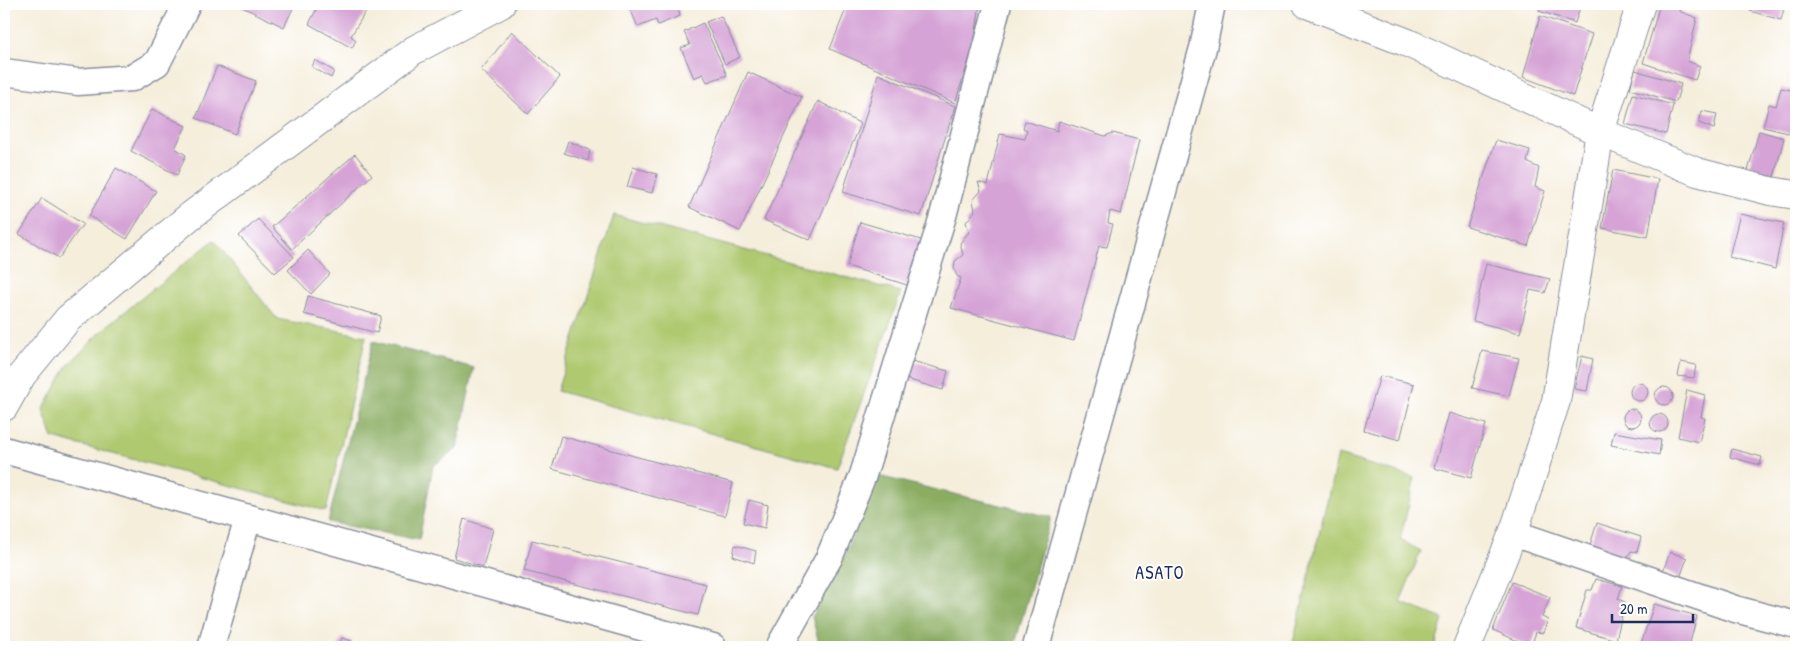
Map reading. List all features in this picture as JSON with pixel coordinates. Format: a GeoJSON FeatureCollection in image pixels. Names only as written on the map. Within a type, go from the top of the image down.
{"type":"FeatureCollection","features":[{"type":"Feature","properties":{"kind":"street"},"geometry":{"type":"LineString","coordinates":[[4,72],[78,82],[132,78],[157,63],[187,4]]}},
{"type":"Feature","properties":{"kind":"street"},"geometry":{"type":"LineString","coordinates":[[4,407],[22,375],[68,318],[189,217],[414,50],[501,4]]}},
{"type":"Feature","properties":{"kind":"street"},"geometry":{"type":"LineString","coordinates":[[779,647],[829,558],[862,475],[911,326],[943,216],[998,4]]}},
{"type":"Feature","properties":{"kind":"street"},"geometry":{"type":"LineString","coordinates":[[1036,647],[1203,48],[1212,4]]}},
{"type":"Feature","properties":{"kind":"street"},"geometry":{"type":"LineString","coordinates":[[1307,4],[1408,43],[1600,132],[1698,172],[1770,191],[1796,195]]}},
{"type":"Feature","properties":{"kind":"street"},"geometry":{"type":"LineString","coordinates":[[1467,647],[1513,533],[1556,401],[1600,132],[1641,4]]}},
{"type":"Feature","properties":{"kind":"street"},"geometry":{"type":"LineString","coordinates":[[4,450],[712,647]]}},
{"type":"Feature","properties":{"kind":"street"},"geometry":{"type":"LineString","coordinates":[[211,647],[248,518]]}},
{"type":"Feature","properties":{"kind":"street"},"geometry":{"type":"LineString","coordinates":[[1513,533],[1734,609],[1796,625]]}},
{"type":"Feature","properties":{"kind":"green space"},"geometry":{"type":"Polygon","coordinates":[[[614,215],[901,292],[837,468],[557,391],[614,215]]]}},
{"type":"Feature","properties":{"kind":"green space"},"geometry":{"type":"Polygon","coordinates":[[[214,240],[277,319],[366,336],[326,511],[53,438],[43,410],[68,365],[107,326],[214,240]]]}},
{"type":"Feature","properties":{"kind":"green space"},"geometry":{"type":"Polygon","coordinates":[[[373,341],[474,368],[457,449],[433,466],[419,540],[328,522],[373,341]]]}},
{"type":"Feature","properties":{"kind":"green space"},"geometry":{"type":"Polygon","coordinates":[[[1338,455],[1415,478],[1400,540],[1421,551],[1400,602],[1443,619],[1435,647],[1292,647],[1338,455]]]}},
{"type":"Feature","properties":{"kind":"green space"},"geometry":{"type":"Polygon","coordinates":[[[878,476],[1051,517],[1014,647],[820,647],[812,617],[841,564],[878,476]]]}},
{"type":"Feature","properties":{"kind":"building"},"geometry":{"type":"Polygon","coordinates":[[[236,4],[295,4],[284,27],[236,4]]]}},
{"type":"Feature","properties":{"kind":"building"},"geometry":{"type":"Polygon","coordinates":[[[319,4],[370,4],[351,36],[356,40],[352,48],[309,24],[319,4]]]}},
{"type":"Feature","properties":{"kind":"building"},"geometry":{"type":"Polygon","coordinates":[[[628,4],[685,4],[678,7],[680,16],[658,25],[656,20],[638,27],[628,4]]]}},
{"type":"Feature","properties":{"kind":"building"},"geometry":{"type":"Polygon","coordinates":[[[848,4],[980,4],[974,44],[955,103],[830,49],[848,4]]]}},
{"type":"Feature","properties":{"kind":"building"},"geometry":{"type":"Polygon","coordinates":[[[1542,4],[1581,4],[1575,23],[1539,11],[1542,4]]]}},
{"type":"Feature","properties":{"kind":"building"},"geometry":{"type":"Polygon","coordinates":[[[1660,4],[1680,4],[1679,11],[1697,18],[1687,61],[1700,66],[1695,80],[1643,63],[1660,4]]]}},
{"type":"Feature","properties":{"kind":"building"},"geometry":{"type":"Polygon","coordinates":[[[1752,4],[1785,4],[1781,20],[1750,11],[1752,4]]]}},
{"type":"Feature","properties":{"kind":"building"},"geometry":{"type":"Polygon","coordinates":[[[721,16],[740,57],[725,64],[706,22],[721,16]]]}},
{"type":"Feature","properties":{"kind":"building"},"geometry":{"type":"Polygon","coordinates":[[[1540,16],[1592,34],[1573,96],[1523,77],[1540,16]]]}},
{"type":"Feature","properties":{"kind":"building"},"geometry":{"type":"Polygon","coordinates":[[[703,23],[727,75],[707,82],[703,74],[694,78],[681,48],[690,45],[684,32],[703,23]]]}},
{"type":"Feature","properties":{"kind":"building"},"geometry":{"type":"Polygon","coordinates":[[[512,31],[560,77],[528,114],[481,70],[512,31]]]}},
{"type":"Feature","properties":{"kind":"building"},"geometry":{"type":"Polygon","coordinates":[[[315,60],[334,71],[331,78],[312,67],[315,60]]]}},
{"type":"Feature","properties":{"kind":"building"},"geometry":{"type":"Polygon","coordinates":[[[217,66],[256,81],[235,134],[196,118],[217,66]]]}},
{"type":"Feature","properties":{"kind":"building"},"geometry":{"type":"Polygon","coordinates":[[[1635,70],[1681,84],[1676,102],[1630,89],[1635,70]]]}},
{"type":"Feature","properties":{"kind":"building"},"geometry":{"type":"Polygon","coordinates":[[[748,72],[802,97],[740,231],[689,207],[748,72]]]}},
{"type":"Feature","properties":{"kind":"building"},"geometry":{"type":"Polygon","coordinates":[[[878,74],[955,106],[921,216],[843,192],[878,74]]]}},
{"type":"Feature","properties":{"kind":"building"},"geometry":{"type":"Polygon","coordinates":[[[1781,88],[1796,91],[1796,135],[1763,127],[1769,104],[1776,106],[1781,88]]]}},
{"type":"Feature","properties":{"kind":"building"},"geometry":{"type":"Polygon","coordinates":[[[1633,94],[1673,105],[1666,134],[1625,124],[1633,94]]]}},
{"type":"Feature","properties":{"kind":"building"},"geometry":{"type":"Polygon","coordinates":[[[818,101],[861,124],[810,240],[764,220],[818,101]]]}},
{"type":"Feature","properties":{"kind":"building"},"geometry":{"type":"Polygon","coordinates":[[[152,109],[186,126],[175,148],[186,155],[177,175],[131,151],[152,109]]]}},
{"type":"Feature","properties":{"kind":"building"},"geometry":{"type":"Polygon","coordinates":[[[1702,111],[1717,114],[1714,129],[1699,123],[1702,111]]]}},
{"type":"Feature","properties":{"kind":"building"},"geometry":{"type":"Polygon","coordinates":[[[1025,121],[1057,131],[1059,121],[1105,136],[1113,133],[1139,140],[1121,214],[1110,211],[1108,223],[1113,224],[1107,247],[1099,246],[1074,341],[951,308],[961,278],[957,276],[954,269],[955,261],[963,255],[960,243],[969,232],[966,222],[975,211],[973,200],[981,191],[978,182],[988,185],[1000,134],[1025,139],[1027,130],[1023,128],[1025,121]]]}},
{"type":"Feature","properties":{"kind":"building"},"geometry":{"type":"Polygon","coordinates":[[[1759,131],[1784,138],[1774,177],[1748,171],[1759,131]]]}},
{"type":"Feature","properties":{"kind":"building"},"geometry":{"type":"Polygon","coordinates":[[[1496,140],[1530,150],[1527,162],[1539,168],[1535,187],[1545,191],[1528,246],[1467,227],[1496,140]]]}},
{"type":"Feature","properties":{"kind":"building"},"geometry":{"type":"Polygon","coordinates":[[[568,141],[590,150],[588,161],[564,153],[568,141]]]}},
{"type":"Feature","properties":{"kind":"building"},"geometry":{"type":"Polygon","coordinates":[[[355,154],[372,175],[292,249],[272,227],[355,154]]]}},
{"type":"Feature","properties":{"kind":"building"},"geometry":{"type":"Polygon","coordinates":[[[633,167],[657,174],[652,193],[627,187],[633,167]]]}},
{"type":"Feature","properties":{"kind":"building"},"geometry":{"type":"Polygon","coordinates":[[[116,168],[156,191],[127,239],[89,216],[116,168]]]}},
{"type":"Feature","properties":{"kind":"building"},"geometry":{"type":"Polygon","coordinates":[[[1613,170],[1658,179],[1648,237],[1602,228],[1613,170]]]}},
{"type":"Feature","properties":{"kind":"building"},"geometry":{"type":"Polygon","coordinates":[[[42,198],[83,224],[59,258],[19,234],[42,198]]]}},
{"type":"Feature","properties":{"kind":"building"},"geometry":{"type":"Polygon","coordinates":[[[1740,214],[1784,223],[1775,269],[1729,257],[1740,214]]]}},
{"type":"Feature","properties":{"kind":"building"},"geometry":{"type":"Polygon","coordinates":[[[258,219],[294,257],[275,273],[239,236],[258,219]]]}},
{"type":"Feature","properties":{"kind":"building"},"geometry":{"type":"Polygon","coordinates":[[[860,222],[921,240],[907,285],[847,266],[860,222]]]}},
{"type":"Feature","properties":{"kind":"building"},"geometry":{"type":"Polygon","coordinates":[[[308,250],[330,274],[311,294],[288,270],[308,250]]]}},
{"type":"Feature","properties":{"kind":"building"},"geometry":{"type":"Polygon","coordinates":[[[1486,264],[1550,279],[1545,293],[1530,290],[1520,333],[1473,321],[1486,264]]]}},
{"type":"Feature","properties":{"kind":"building"},"geometry":{"type":"Polygon","coordinates":[[[308,296],[381,316],[377,333],[304,314],[308,296]]]}},
{"type":"Feature","properties":{"kind":"building"},"geometry":{"type":"Polygon","coordinates":[[[1482,351],[1519,358],[1509,396],[1472,388],[1482,351]]]}},
{"type":"Feature","properties":{"kind":"building"},"geometry":{"type":"Polygon","coordinates":[[[1582,356],[1593,359],[1587,391],[1574,389],[1582,356]]]}},
{"type":"Feature","properties":{"kind":"building"},"geometry":{"type":"Polygon","coordinates":[[[912,361],[948,371],[943,390],[906,379],[912,361]]]}},
{"type":"Feature","properties":{"kind":"building"},"geometry":{"type":"Polygon","coordinates":[[[1681,362],[1696,365],[1694,378],[1678,376],[1681,362]]]}},
{"type":"Feature","properties":{"kind":"building"},"geometry":{"type":"Polygon","coordinates":[[[1380,376],[1414,384],[1400,440],[1364,430],[1380,376]]]}},
{"type":"Feature","properties":{"kind":"building"},"geometry":{"type":"Polygon","coordinates":[[[1639,383],[1645,386],[1648,392],[1645,398],[1639,401],[1633,398],[1630,392],[1633,386],[1639,383]]]}},
{"type":"Feature","properties":{"kind":"building"},"geometry":{"type":"Polygon","coordinates":[[[1664,387],[1670,390],[1673,396],[1670,402],[1664,405],[1658,402],[1655,396],[1658,390],[1664,387]]]}},
{"type":"Feature","properties":{"kind":"building"},"geometry":{"type":"Polygon","coordinates":[[[1687,390],[1705,395],[1701,417],[1705,418],[1699,442],[1678,437],[1687,390]]]}},
{"type":"Feature","properties":{"kind":"building"},"geometry":{"type":"Polygon","coordinates":[[[1632,409],[1638,412],[1641,418],[1638,424],[1632,427],[1626,424],[1623,418],[1626,412],[1632,409]]]}},
{"type":"Feature","properties":{"kind":"building"},"geometry":{"type":"Polygon","coordinates":[[[1449,413],[1486,424],[1471,478],[1434,468],[1449,413]]]}},
{"type":"Feature","properties":{"kind":"building"},"geometry":{"type":"Polygon","coordinates":[[[1659,414],[1665,417],[1668,423],[1665,429],[1659,432],[1653,429],[1650,423],[1653,417],[1659,414]]]}},
{"type":"Feature","properties":{"kind":"building"},"geometry":{"type":"Polygon","coordinates":[[[1614,432],[1661,440],[1659,455],[1611,445],[1614,432]]]}},
{"type":"Feature","properties":{"kind":"building"},"geometry":{"type":"Polygon","coordinates":[[[561,436],[733,483],[725,516],[552,469],[561,436]]]}},
{"type":"Feature","properties":{"kind":"building"},"geometry":{"type":"Polygon","coordinates":[[[1732,449],[1762,457],[1760,465],[1730,457],[1732,449]]]}},
{"type":"Feature","properties":{"kind":"building"},"geometry":{"type":"Polygon","coordinates":[[[749,500],[768,505],[765,528],[743,523],[749,500]]]}},
{"type":"Feature","properties":{"kind":"building"},"geometry":{"type":"Polygon","coordinates":[[[464,519],[493,529],[483,567],[454,558],[464,519]]]}},
{"type":"Feature","properties":{"kind":"building"},"geometry":{"type":"Polygon","coordinates":[[[1597,523],[1641,537],[1637,552],[1631,551],[1627,558],[1590,545],[1597,523]]]}},
{"type":"Feature","properties":{"kind":"building"},"geometry":{"type":"Polygon","coordinates":[[[532,540],[706,584],[698,615],[524,571],[532,540]]]}},
{"type":"Feature","properties":{"kind":"building"},"geometry":{"type":"Polygon","coordinates":[[[735,545],[756,551],[754,563],[733,556],[735,545]]]}},
{"type":"Feature","properties":{"kind":"building"},"geometry":{"type":"Polygon","coordinates":[[[1670,552],[1687,558],[1680,578],[1663,571],[1670,552]]]}},
{"type":"Feature","properties":{"kind":"building"},"geometry":{"type":"Polygon","coordinates":[[[1596,579],[1622,586],[1618,599],[1625,602],[1616,640],[1576,628],[1587,590],[1592,590],[1596,579]]]}},
{"type":"Feature","properties":{"kind":"building"},"geometry":{"type":"Polygon","coordinates":[[[1512,582],[1550,597],[1542,617],[1548,620],[1543,633],[1536,632],[1531,647],[1493,630],[1512,582]]]}},
{"type":"Feature","properties":{"kind":"building"},"geometry":{"type":"Polygon","coordinates":[[[1654,604],[1697,616],[1690,643],[1701,647],[1640,647],[1654,604]]]}},
{"type":"Feature","properties":{"kind":"building"},"geometry":{"type":"Polygon","coordinates":[[[342,638],[352,641],[350,647],[338,647],[342,638]]]}},
{"type":"Feature","properties":{"kind":"district","name":"ASATO"},"geometry":{"type":"Point","coordinates":[1160,572]}}]}
